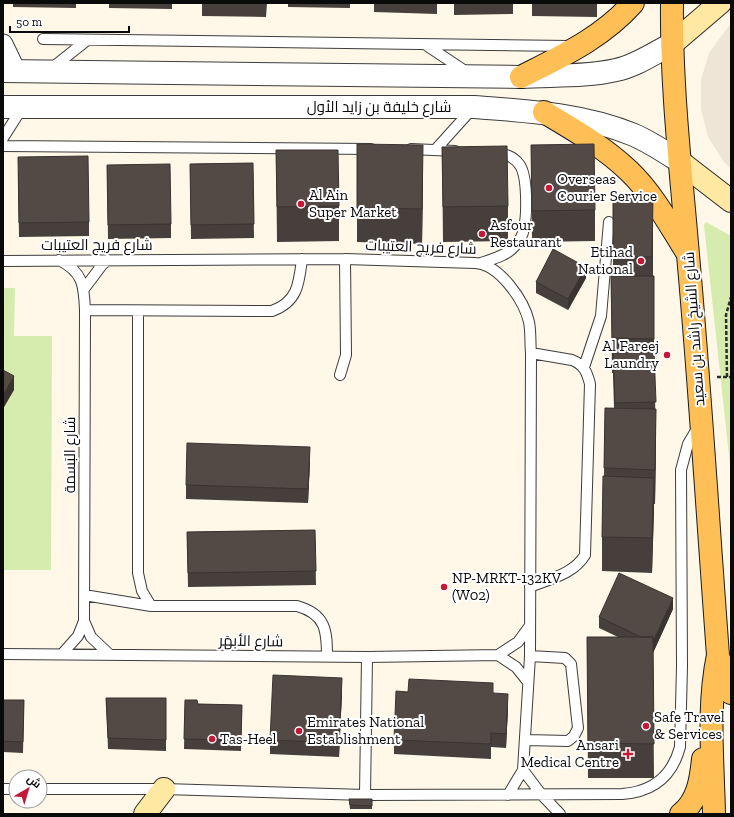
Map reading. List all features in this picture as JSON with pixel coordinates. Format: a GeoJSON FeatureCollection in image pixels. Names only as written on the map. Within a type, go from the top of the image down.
{"type":"FeatureCollection","features":[{"type":"Feature","properties":{"kind":"main road","name":"شارع الشيخ راشد بن سعيد"},"geometry":{"type":"LineString","coordinates":[[672,3],[672,44],[679,161],[688,255],[718,655],[731,693]]}},
{"type":"Feature","properties":{"kind":"main road"},"geometry":{"type":"LineString","coordinates":[[672,44],[720,3]]}},
{"type":"Feature","properties":{"kind":"main road"},"geometry":{"type":"LineString","coordinates":[[521,77],[581,46],[607,28],[629,5]]}},
{"type":"Feature","properties":{"kind":"main road"},"geometry":{"type":"LineString","coordinates":[[544,112],[585,136],[630,172],[650,194],[688,255]]}},
{"type":"Feature","properties":{"kind":"main road","name":"شارع خليفة بن زايد الأول"},"geometry":{"type":"LineString","coordinates":[[679,161],[731,201]]}},
{"type":"Feature","properties":{"kind":"main road","name":"شارع الشيخ راشد بن سعيد"},"geometry":{"type":"LineString","coordinates":[[714,814],[710,715],[714,674],[718,655]]}},
{"type":"Feature","properties":{"kind":"main road"},"geometry":{"type":"LineString","coordinates":[[681,814],[693,799],[700,781],[710,715]]}},
{"type":"Feature","properties":{"kind":"main road"},"geometry":{"type":"LineString","coordinates":[[145,814],[164,789]]}},
{"type":"Feature","properties":{"kind":"street"},"geometry":{"type":"LineString","coordinates":[[3,44],[10,71],[471,75],[521,77],[617,70],[641,60],[672,44]]}},
{"type":"Feature","properties":{"kind":"street","name":"شارع خليفة بن زايد الأول"},"geometry":{"type":"LineString","coordinates":[[12,108],[474,107],[544,112],[610,126],[644,139],[679,161]]}},
{"type":"Feature","properties":{"kind":"lane"},"geometry":{"type":"LineString","coordinates":[[43,39],[86,41],[426,46],[581,46]]}},
{"type":"Feature","properties":{"kind":"lane"},"geometry":{"type":"LineString","coordinates":[[49,71],[86,41]]}},
{"type":"Feature","properties":{"kind":"lane"},"geometry":{"type":"LineString","coordinates":[[426,46],[471,75]]}},
{"type":"Feature","properties":{"kind":"lane"},"geometry":{"type":"LineString","coordinates":[[436,149],[474,107]]}},
{"type":"Feature","properties":{"kind":"lane"},"geometry":{"type":"LineString","coordinates":[[3,138],[12,108]]}},
{"type":"Feature","properties":{"kind":"lane"},"geometry":{"type":"LineString","coordinates":[[3,146],[380,149]]}},
{"type":"Feature","properties":{"kind":"lane"},"geometry":{"type":"LineString","coordinates":[[404,149],[466,151]]}},
{"type":"Feature","properties":{"kind":"lane"},"geometry":{"type":"LineString","coordinates":[[481,152],[505,154],[514,159],[521,165],[525,184],[524,228],[520,239],[513,248],[504,255],[481,263]]}},
{"type":"Feature","properties":{"kind":"lane"},"geometry":{"type":"LineString","coordinates":[[584,367],[601,316],[609,222]]}},
{"type":"Feature","properties":{"kind":"lane"},"geometry":{"type":"LineString","coordinates":[[85,310],[272,311],[285,304],[294,295],[299,280],[302,259]]}},
{"type":"Feature","properties":{"kind":"lane"},"geometry":{"type":"LineString","coordinates":[[340,375],[346,355],[344,289],[345,259]]}},
{"type":"Feature","properties":{"kind":"lane","name":"شارع فريج العتيبات"},"geometry":{"type":"LineString","coordinates":[[3,260],[345,259],[481,263],[502,277],[520,301],[529,322],[531,353],[530,656],[526,740],[523,770],[508,795]]}},
{"type":"Feature","properties":{"kind":"lane","name":"شارع البَسمة"},"geometry":{"type":"LineString","coordinates":[[59,260],[76,271],[84,289],[85,310],[84,621],[78,636],[62,654]]}},
{"type":"Feature","properties":{"kind":"lane"},"geometry":{"type":"LineString","coordinates":[[84,289],[102,265],[108,260]]}},
{"type":"Feature","properties":{"kind":"lane"},"geometry":{"type":"LineString","coordinates":[[138,311],[138,573],[142,591],[151,606]]}},
{"type":"Feature","properties":{"kind":"lane"},"geometry":{"type":"LineString","coordinates":[[530,586],[572,570],[581,563],[586,555],[590,384],[588,373],[584,367],[572,360],[531,353]]}},
{"type":"Feature","properties":{"kind":"lane"},"geometry":{"type":"LineString","coordinates":[[48,789],[164,789],[365,794],[508,795],[636,793],[648,789],[660,782],[670,772],[677,760],[680,747],[682,666],[681,470],[688,444],[701,422]]}},
{"type":"Feature","properties":{"kind":"lane"},"geometry":{"type":"LineString","coordinates":[[84,595],[151,606],[297,606],[314,613],[324,626],[327,657]]}},
{"type":"Feature","properties":{"kind":"lane","name":"شارع البَسمة"},"geometry":{"type":"LineString","coordinates":[[84,621],[91,637],[109,654]]}},
{"type":"Feature","properties":{"kind":"lane"},"geometry":{"type":"LineString","coordinates":[[528,682],[516,667],[498,655],[518,642],[529,627]]}},
{"type":"Feature","properties":{"kind":"lane","name":"شارع الأبهَر"},"geometry":{"type":"LineString","coordinates":[[3,654],[327,657],[498,655]]}},
{"type":"Feature","properties":{"kind":"lane"},"geometry":{"type":"LineString","coordinates":[[526,740],[568,741],[574,736],[578,728],[571,664],[565,658],[530,656]]}},
{"type":"Feature","properties":{"kind":"lane"},"geometry":{"type":"LineString","coordinates":[[365,794],[367,657]]}},
{"type":"Feature","properties":{"kind":"lane"},"geometry":{"type":"LineString","coordinates":[[523,770],[541,794],[560,814]]}},
{"type":"Feature","properties":{"kind":"path"},"geometry":{"type":"LineString","coordinates":[[727,377],[726,315],[731,297]]}},
{"type":"Feature","properties":{"kind":"path"},"geometry":{"type":"LineString","coordinates":[[717,377],[731,377]]}},
{"type":"Feature","properties":{"kind":"green space"},"geometry":{"type":"Polygon","coordinates":[[[706,222],[731,236],[731,474],[704,225],[706,222]]]}},
{"type":"Feature","properties":{"kind":"green space"},"geometry":{"type":"Polygon","coordinates":[[[3,288],[15,288],[14,336],[52,336],[51,570],[3,570],[3,288]]]}},
{"type":"Feature","properties":{"kind":"shaded area"},"geometry":{"type":"Polygon","coordinates":[[[731,23],[731,169],[724,162],[708,137],[701,109],[701,80],[709,53],[731,23]]]}},
{"type":"Feature","properties":{"kind":"building"},"geometry":{"type":"Polygon","coordinates":[[[357,144],[423,145],[422,209],[357,208],[357,144]]]}},
{"type":"Feature","properties":{"kind":"building"},"geometry":{"type":"Polygon","coordinates":[[[594,144],[595,210],[532,211],[531,145],[594,144]]]}},
{"type":"Feature","properties":{"kind":"building"},"geometry":{"type":"Polygon","coordinates":[[[507,146],[508,206],[443,207],[442,147],[507,146]]]}},
{"type":"Feature","properties":{"kind":"building"},"geometry":{"type":"Polygon","coordinates":[[[276,150],[338,150],[339,206],[277,207],[276,150]]]}},
{"type":"Feature","properties":{"kind":"building"},"geometry":{"type":"Polygon","coordinates":[[[88,156],[89,222],[19,223],[18,157],[88,156]]]}},
{"type":"Feature","properties":{"kind":"building"},"geometry":{"type":"Polygon","coordinates":[[[253,163],[254,224],[191,225],[190,164],[253,163]]]}},
{"type":"Feature","properties":{"kind":"building"},"geometry":{"type":"Polygon","coordinates":[[[170,164],[171,224],[108,225],[107,165],[170,164]]]}},
{"type":"Feature","properties":{"kind":"building"},"geometry":{"type":"Polygon","coordinates":[[[613,195],[653,196],[652,257],[613,257],[613,195]]]}},
{"type":"Feature","properties":{"kind":"building"},"geometry":{"type":"Polygon","coordinates":[[[553,249],[586,267],[568,299],[536,282],[553,249]]]}},
{"type":"Feature","properties":{"kind":"building"},"geometry":{"type":"Polygon","coordinates":[[[611,276],[654,276],[654,339],[612,338],[611,276]]]}},
{"type":"Feature","properties":{"kind":"building"},"geometry":{"type":"Polygon","coordinates":[[[654,352],[656,402],[615,403],[613,353],[654,352]]]}},
{"type":"Feature","properties":{"kind":"building"},"geometry":{"type":"Polygon","coordinates":[[[3,370],[14,376],[3,395],[3,370]]]}},
{"type":"Feature","properties":{"kind":"building"},"geometry":{"type":"Polygon","coordinates":[[[605,408],[656,409],[655,470],[604,468],[605,408]]]}},
{"type":"Feature","properties":{"kind":"building"},"geometry":{"type":"Polygon","coordinates":[[[187,443],[310,447],[308,489],[186,485],[187,443]]]}},
{"type":"Feature","properties":{"kind":"building"},"geometry":{"type":"Polygon","coordinates":[[[603,476],[654,478],[652,538],[602,537],[603,476]]]}},
{"type":"Feature","properties":{"kind":"building"},"geometry":{"type":"Polygon","coordinates":[[[315,530],[316,571],[188,573],[187,532],[315,530]]]}},
{"type":"Feature","properties":{"kind":"building"},"geometry":{"type":"Polygon","coordinates":[[[619,573],[673,598],[653,642],[653,637],[641,637],[599,617],[619,573]]]}},
{"type":"Feature","properties":{"kind":"building"},"geometry":{"type":"Polygon","coordinates":[[[587,637],[653,637],[654,744],[588,743],[587,637]]]}},
{"type":"Feature","properties":{"kind":"building"},"geometry":{"type":"Polygon","coordinates":[[[273,675],[342,678],[339,743],[270,740],[273,675]]]}},
{"type":"Feature","properties":{"kind":"building"},"geometry":{"type":"Polygon","coordinates":[[[409,679],[493,683],[493,693],[508,694],[506,734],[491,733],[491,744],[394,740],[396,691],[408,692],[409,679]]]}},
{"type":"Feature","properties":{"kind":"building"},"geometry":{"type":"Polygon","coordinates":[[[106,698],[166,698],[166,740],[108,738],[106,698]]]}},
{"type":"Feature","properties":{"kind":"building"},"geometry":{"type":"Polygon","coordinates":[[[3,700],[24,700],[23,742],[3,741],[3,700]]]}},
{"type":"Feature","properties":{"kind":"building"},"geometry":{"type":"Polygon","coordinates":[[[185,700],[197,700],[198,704],[242,705],[241,740],[184,739],[185,700]]]}},
{"type":"Feature","properties":{"kind":"building"},"geometry":{"type":"Polygon","coordinates":[[[349,799],[372,799],[372,806],[350,805],[349,799]]]}},
{"type":"Feature","properties":{"kind":"place","name":"Overseas Courier Service"},"geometry":{"type":"Point","coordinates":[549,188]}},
{"type":"Feature","properties":{"kind":"place","name":"Al Ain Super Market"},"geometry":{"type":"Point","coordinates":[301,204]}},
{"type":"Feature","properties":{"kind":"place","name":"Asfour Restaurant"},"geometry":{"type":"Point","coordinates":[482,234]}},
{"type":"Feature","properties":{"kind":"place","name":"Etihad National"},"geometry":{"type":"Point","coordinates":[641,261]}},
{"type":"Feature","properties":{"kind":"place","name":"Al Fareej Laundry"},"geometry":{"type":"Point","coordinates":[667,355]}},
{"type":"Feature","properties":{"kind":"place","name":"NP-MRKT-132KV (W02)"},"geometry":{"type":"Point","coordinates":[444,587]}},
{"type":"Feature","properties":{"kind":"place","name":"Safe Travel & Services"},"geometry":{"type":"Point","coordinates":[646,726]}},
{"type":"Feature","properties":{"kind":"place","name":"Emirates National Establishment"},"geometry":{"type":"Point","coordinates":[299,731]}},
{"type":"Feature","properties":{"kind":"place","name":"Tas-Heel"},"geometry":{"type":"Point","coordinates":[212,739]}},
{"type":"Feature","properties":{"kind":"place","name":"Ansari Medical Centre"},"geometry":{"type":"Point","coordinates":[628,754]}}]}
